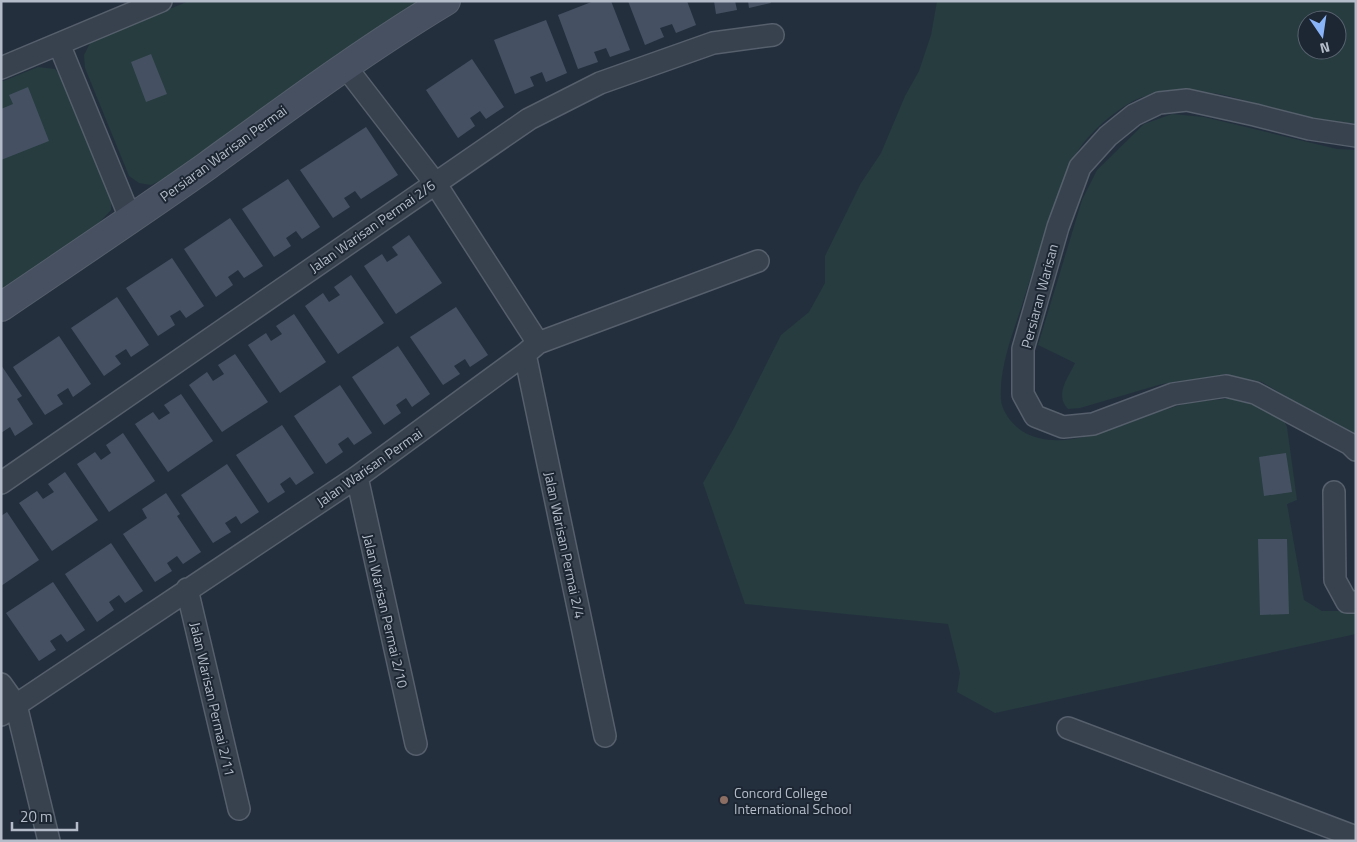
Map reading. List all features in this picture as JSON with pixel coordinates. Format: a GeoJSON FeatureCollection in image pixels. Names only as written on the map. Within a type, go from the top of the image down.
{"type":"FeatureCollection","features":[{"type":"Feature","properties":{"kind":"street"},"geometry":{"type":"LineString","coordinates":[[1,68],[161,1]]}},
{"type":"Feature","properties":{"kind":"street","name":"Persiaran Warisan Permai"},"geometry":{"type":"LineString","coordinates":[[1,307],[131,220],[345,66],[446,1]]}},
{"type":"Feature","properties":{"kind":"street","name":"Jalan Warisan Permai 2/6"},"geometry":{"type":"LineString","coordinates":[[1,483],[529,119],[600,83],[713,43],[773,35]]}},
{"type":"Feature","properties":{"kind":"street"},"geometry":{"type":"LineString","coordinates":[[59,44],[131,220]]}},
{"type":"Feature","properties":{"kind":"street"},"geometry":{"type":"LineString","coordinates":[[345,66],[435,183],[532,348]]}},
{"type":"Feature","properties":{"kind":"street","name":"Persiaran Warisan"},"geometry":{"type":"LineString","coordinates":[[1356,136],[1310,129],[1187,100],[1159,102],[1134,116],[1108,136],[1080,167],[1058,227],[1023,349],[1023,394],[1035,416],[1063,427],[1093,424],[1173,394],[1226,386],[1255,393],[1350,444],[1356,450]]}},
{"type":"Feature","properties":{"kind":"street","name":"Jalan Warisan Permai"},"geometry":{"type":"LineString","coordinates":[[9,710],[357,477],[532,348],[758,260]]}},
{"type":"Feature","properties":{"kind":"street","name":"Jalan Warisan Permai 2/4"},"geometry":{"type":"LineString","coordinates":[[532,348],[605,736]]}},
{"type":"Feature","properties":{"kind":"street","name":"Jalan Warisan Permai 2/10"},"geometry":{"type":"LineString","coordinates":[[357,477],[416,744]]}},
{"type":"Feature","properties":{"kind":"street"},"geometry":{"type":"LineString","coordinates":[[1334,492],[1335,580],[1347,602],[1356,602]]}},
{"type":"Feature","properties":{"kind":"street","name":"Jalan Warisan Permai 2/11"},"geometry":{"type":"LineString","coordinates":[[187,590],[239,809]]}},
{"type":"Feature","properties":{"kind":"street"},"geometry":{"type":"LineString","coordinates":[[1,684],[49,841]]}},
{"type":"Feature","properties":{"kind":"street"},"geometry":{"type":"LineString","coordinates":[[1068,728],[1347,836]]}},
{"type":"Feature","properties":{"kind":"green space"},"geometry":{"type":"Polygon","coordinates":[[[189,1],[427,1],[326,62],[194,159],[160,181],[151,185],[139,183],[129,176],[85,68],[84,55],[91,41],[189,1]]]}},
{"type":"Feature","properties":{"kind":"green space"},"geometry":{"type":"Polygon","coordinates":[[[937,1],[1356,1],[1356,124],[1319,120],[1224,95],[1203,92],[1166,92],[1144,96],[1135,100],[1118,110],[1093,132],[1080,148],[1070,166],[1035,265],[1010,340],[1002,376],[1001,400],[1003,409],[1009,418],[1022,431],[1039,438],[1058,440],[1100,433],[1189,403],[1226,399],[1252,400],[1277,414],[1282,418],[1287,427],[1297,500],[1287,504],[1304,600],[1322,611],[1356,611],[1356,634],[995,713],[957,692],[960,673],[948,624],[745,604],[703,483],[734,428],[781,335],[809,312],[825,283],[825,256],[861,183],[881,153],[905,96],[919,71],[931,35],[937,1]]]}},
{"type":"Feature","properties":{"kind":"green space"},"geometry":{"type":"Polygon","coordinates":[[[38,67],[55,69],[66,83],[112,198],[111,210],[96,226],[1,290],[1,82],[38,67]]]}},
{"type":"Feature","properties":{"kind":"green space"},"geometry":{"type":"Polygon","coordinates":[[[1172,114],[1204,117],[1337,149],[1356,150],[1356,439],[1262,382],[1228,375],[1162,384],[1080,408],[1068,409],[1064,404],[1062,392],[1075,363],[1038,345],[1082,200],[1097,170],[1144,124],[1172,114]]]}},
{"type":"Feature","properties":{"kind":"building"},"geometry":{"type":"Polygon","coordinates":[[[594,1],[611,1],[630,50],[610,57],[606,48],[594,52],[598,62],[578,69],[558,15],[594,1]]]}},
{"type":"Feature","properties":{"kind":"building"},"geometry":{"type":"Polygon","coordinates":[[[628,1],[687,1],[696,25],[676,33],[672,24],[660,28],[664,37],[645,45],[628,1]]]}},
{"type":"Feature","properties":{"kind":"building"},"geometry":{"type":"Polygon","coordinates":[[[714,1],[735,1],[737,10],[716,14],[714,1]]]}},
{"type":"Feature","properties":{"kind":"building"},"geometry":{"type":"Polygon","coordinates":[[[748,1],[770,1],[771,3],[749,8],[748,1]]]}},
{"type":"Feature","properties":{"kind":"building"},"geometry":{"type":"Polygon","coordinates":[[[546,20],[567,73],[546,82],[542,72],[530,77],[534,86],[515,94],[494,40],[546,20]]]}},
{"type":"Feature","properties":{"kind":"building"},"geometry":{"type":"Polygon","coordinates":[[[151,54],[167,94],[146,102],[131,62],[151,54]]]}},
{"type":"Feature","properties":{"kind":"building"},"geometry":{"type":"Polygon","coordinates":[[[472,59],[504,107],[486,119],[480,111],[470,118],[475,126],[458,138],[426,90],[472,59]]]}},
{"type":"Feature","properties":{"kind":"building"},"geometry":{"type":"Polygon","coordinates":[[[28,87],[49,141],[1,160],[1,109],[13,104],[9,95],[28,87]]]}},
{"type":"Feature","properties":{"kind":"building"},"geometry":{"type":"Polygon","coordinates":[[[366,127],[398,175],[361,199],[355,191],[344,198],[350,207],[333,218],[300,170],[366,127]]]}},
{"type":"Feature","properties":{"kind":"building"},"geometry":{"type":"Polygon","coordinates":[[[288,179],[320,227],[302,239],[296,231],[286,238],[291,246],[274,257],[242,209],[288,179]]]}},
{"type":"Feature","properties":{"kind":"building"},"geometry":{"type":"Polygon","coordinates":[[[230,218],[263,266],[244,278],[238,270],[228,277],[233,285],[216,297],[184,249],[230,218]]]}},
{"type":"Feature","properties":{"kind":"building"},"geometry":{"type":"Polygon","coordinates":[[[409,235],[442,283],[396,314],[364,266],[382,254],[387,262],[398,255],[392,247],[409,235]]]}},
{"type":"Feature","properties":{"kind":"building"},"geometry":{"type":"Polygon","coordinates":[[[172,258],[204,306],[186,318],[180,310],[170,316],[175,325],[158,336],[126,288],[172,258]]]}},
{"type":"Feature","properties":{"kind":"building"},"geometry":{"type":"Polygon","coordinates":[[[351,275],[384,323],[338,354],[305,306],[323,293],[329,302],[340,295],[334,287],[351,275]]]}},
{"type":"Feature","properties":{"kind":"building"},"geometry":{"type":"Polygon","coordinates":[[[117,297],[149,345],[131,357],[126,349],[115,356],[121,364],[104,376],[71,328],[117,297]]]}},
{"type":"Feature","properties":{"kind":"building"},"geometry":{"type":"Polygon","coordinates":[[[456,307],[488,355],[470,367],[465,359],[454,366],[460,374],[443,385],[410,337],[456,307]]]}},
{"type":"Feature","properties":{"kind":"building"},"geometry":{"type":"Polygon","coordinates":[[[294,314],[326,362],[280,393],[248,345],[266,333],[271,341],[282,334],[276,326],[294,314]]]}},
{"type":"Feature","properties":{"kind":"building"},"geometry":{"type":"Polygon","coordinates":[[[59,336],[91,384],[73,397],[68,388],[57,395],[63,404],[45,415],[13,367],[59,336]]]}},
{"type":"Feature","properties":{"kind":"building"},"geometry":{"type":"Polygon","coordinates":[[[398,346],[430,394],[412,407],[406,398],[396,405],[401,413],[384,425],[352,377],[398,346]]]}},
{"type":"Feature","properties":{"kind":"building"},"geometry":{"type":"Polygon","coordinates":[[[235,354],[268,402],[222,432],[189,385],[207,372],[213,381],[224,374],[218,365],[235,354]]]}},
{"type":"Feature","properties":{"kind":"building"},"geometry":{"type":"Polygon","coordinates":[[[1,365],[22,396],[17,399],[33,424],[15,436],[10,427],[1,433],[1,365]]]}},
{"type":"Feature","properties":{"kind":"building"},"geometry":{"type":"Polygon","coordinates":[[[340,385],[372,433],[354,445],[348,437],[338,444],[343,452],[326,464],[294,416],[340,385]]]}},
{"type":"Feature","properties":{"kind":"building"},"geometry":{"type":"Polygon","coordinates":[[[181,394],[213,441],[168,472],[135,424],[153,412],[159,420],[170,413],[164,405],[181,394]]]}},
{"type":"Feature","properties":{"kind":"building"},"geometry":{"type":"Polygon","coordinates":[[[282,425],[314,473],[296,485],[290,477],[280,484],[285,492],[268,503],[236,455],[282,425]]]}},
{"type":"Feature","properties":{"kind":"building"},"geometry":{"type":"Polygon","coordinates":[[[123,433],[155,481],[109,512],[77,464],[95,452],[101,460],[111,453],[106,445],[123,433]]]}},
{"type":"Feature","properties":{"kind":"building"},"geometry":{"type":"Polygon","coordinates":[[[1286,453],[1292,492],[1264,496],[1259,457],[1286,453]]]}},
{"type":"Feature","properties":{"kind":"building"},"geometry":{"type":"Polygon","coordinates":[[[227,464],[259,512],[241,524],[236,516],[225,523],[231,532],[213,543],[181,495],[227,464]]]}},
{"type":"Feature","properties":{"kind":"building"},"geometry":{"type":"Polygon","coordinates":[[[65,472],[98,520],[52,551],[19,503],[37,491],[43,499],[54,492],[48,484],[65,472]]]}},
{"type":"Feature","properties":{"kind":"building"},"geometry":{"type":"Polygon","coordinates":[[[166,493],[180,514],[177,516],[201,552],[183,564],[177,556],[167,563],[172,571],[155,582],[123,534],[147,518],[142,509],[166,493]]]}},
{"type":"Feature","properties":{"kind":"building"},"geometry":{"type":"Polygon","coordinates":[[[7,512],[39,560],[1,586],[1,516],[7,512]]]}},
{"type":"Feature","properties":{"kind":"building"},"geometry":{"type":"Polygon","coordinates":[[[1258,539],[1287,539],[1289,614],[1260,615],[1258,539]]]}},
{"type":"Feature","properties":{"kind":"building"},"geometry":{"type":"Polygon","coordinates":[[[111,543],[143,591],[125,603],[119,595],[109,602],[114,610],[97,622],[65,574],[111,543]]]}},
{"type":"Feature","properties":{"kind":"building"},"geometry":{"type":"Polygon","coordinates":[[[53,582],[85,630],[67,642],[61,634],[50,641],[56,650],[39,661],[6,613],[53,582]]]}},
{"type":"Feature","properties":{"kind":"place","name":"Concord College International School"},"geometry":{"type":"Point","coordinates":[724,800]}}]}
